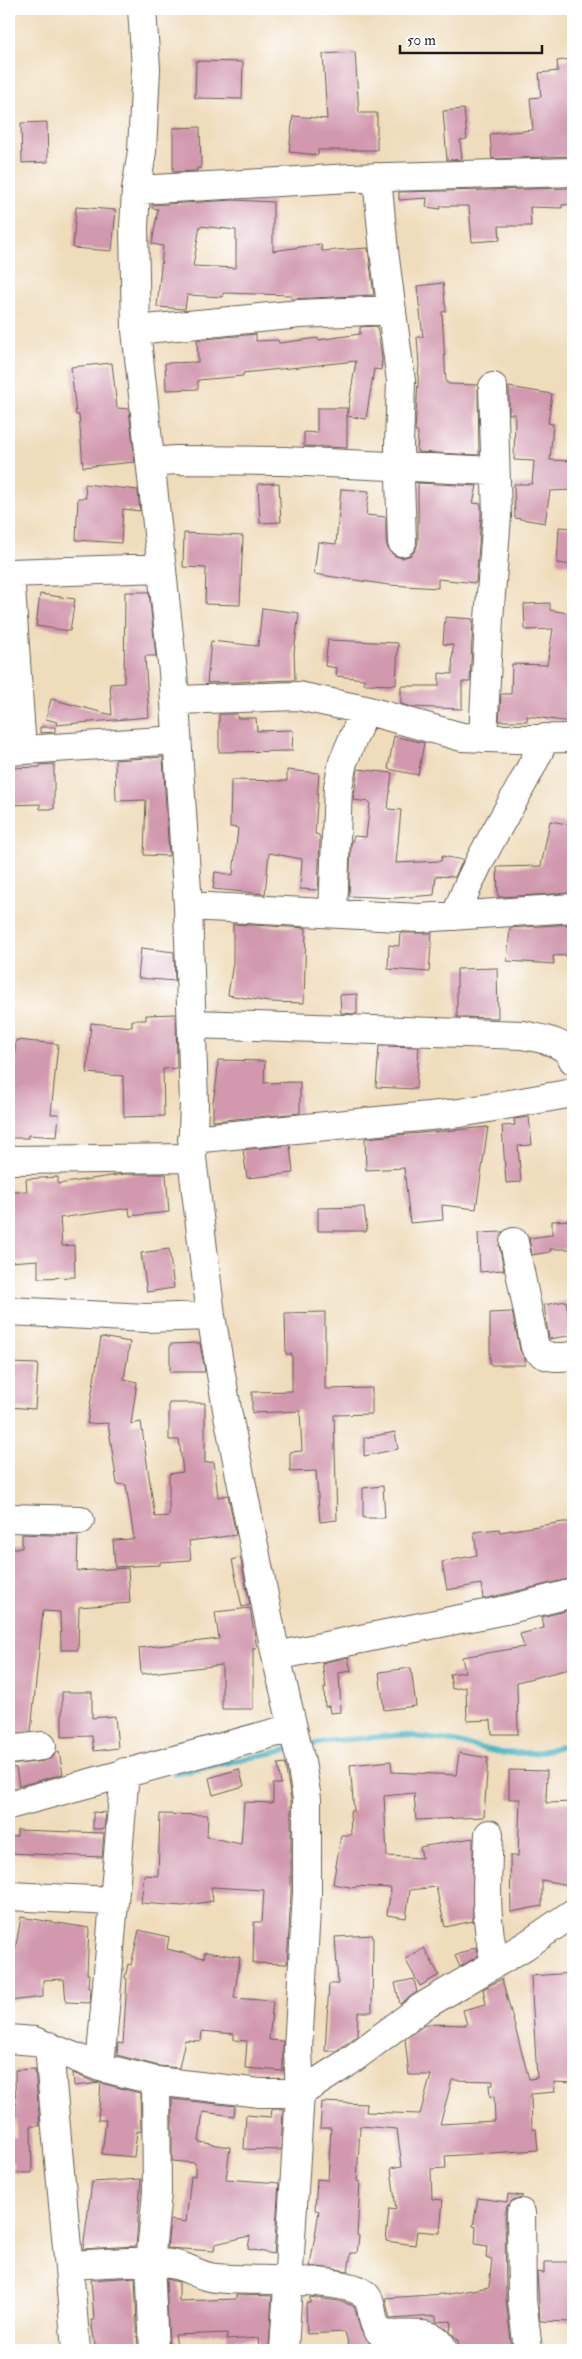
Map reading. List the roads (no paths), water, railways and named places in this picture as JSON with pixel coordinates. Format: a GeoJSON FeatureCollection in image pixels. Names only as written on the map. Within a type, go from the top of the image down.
{"type":"FeatureCollection","features":[{"type":"Feature","properties":{"kind":"street"},"geometry":{"type":"LineString","coordinates":[[142,9],[146,68],[142,151],[136,190],[134,236],[136,330],[162,568],[178,740],[188,906],[194,1104],[192,1148],[211,1316],[228,1415],[276,1656],[307,1799],[308,1842],[298,2049],[300,2093],[284,2350]]}},
{"type":"Feature","properties":{"kind":"street"},"geometry":{"type":"LineString","coordinates":[[136,190],[377,177],[573,172]]}},
{"type":"Feature","properties":{"kind":"street"},"geometry":{"type":"LineString","coordinates":[[377,177],[401,381],[400,468],[402,542]]}},
{"type":"Feature","properties":{"kind":"street"},"geometry":{"type":"LineString","coordinates":[[136,330],[300,314],[392,310]]}},
{"type":"Feature","properties":{"kind":"street"},"geometry":{"type":"LineString","coordinates":[[483,738],[497,516],[493,387]]}},
{"type":"Feature","properties":{"kind":"street"},"geometry":{"type":"LineString","coordinates":[[151,462],[176,460],[284,461],[400,468],[495,471]]}},
{"type":"Feature","properties":{"kind":"street"},"geometry":{"type":"LineString","coordinates":[[162,568],[9,573],[16,750],[178,740]]}},
{"type":"Feature","properties":{"kind":"street"},"geometry":{"type":"LineString","coordinates":[[175,700],[298,696],[365,710],[462,737],[573,738]]}},
{"type":"Feature","properties":{"kind":"street"},"geometry":{"type":"LineString","coordinates":[[333,913],[338,787],[343,762],[365,710]]}},
{"type":"Feature","properties":{"kind":"street"},"geometry":{"type":"LineString","coordinates":[[456,916],[474,871],[524,782],[545,738]]}},
{"type":"Feature","properties":{"kind":"street"},"geometry":{"type":"LineString","coordinates":[[188,906],[419,918],[573,908]]}},
{"type":"Feature","properties":{"kind":"street"},"geometry":{"type":"LineString","coordinates":[[192,1024],[523,1036],[561,1046],[570,1052],[573,1060]]}},
{"type":"Feature","properties":{"kind":"street"},"geometry":{"type":"LineString","coordinates":[[9,1160],[192,1148],[460,1113],[573,1093]]}},
{"type":"Feature","properties":{"kind":"street"},"geometry":{"type":"LineString","coordinates":[[514,1242],[535,1347],[538,1352],[551,1357],[573,1356]]}},
{"type":"Feature","properties":{"kind":"street"},"geometry":{"type":"LineString","coordinates":[[9,1311],[146,1318],[211,1316]]}},
{"type":"Feature","properties":{"kind":"street"},"geometry":{"type":"LineString","coordinates":[[9,1518],[80,1520]]}},
{"type":"Feature","properties":{"kind":"street"},"geometry":{"type":"LineString","coordinates":[[276,1656],[510,1609],[573,1593]]}},
{"type":"Feature","properties":{"kind":"street"},"geometry":{"type":"LineString","coordinates":[[9,1805],[125,1772],[295,1738]]}},
{"type":"Feature","properties":{"kind":"street"},"geometry":{"type":"LineString","coordinates":[[9,1750],[42,1746]]}},
{"type":"Feature","properties":{"kind":"street"},"geometry":{"type":"LineString","coordinates":[[100,2067],[125,1772]]}},
{"type":"Feature","properties":{"kind":"street"},"geometry":{"type":"LineString","coordinates":[[489,1834],[487,1918],[489,1938],[495,1962]]}},
{"type":"Feature","properties":{"kind":"street"},"geometry":{"type":"LineString","coordinates":[[9,1896],[114,1901]]}},
{"type":"Feature","properties":{"kind":"street"},"geometry":{"type":"LineString","coordinates":[[9,2039],[28,2040],[49,2046],[100,2067],[156,2081],[260,2093],[300,2093],[347,2063],[422,2007],[495,1962],[562,1931],[573,1913]]}},
{"type":"Feature","properties":{"kind":"street"},"geometry":{"type":"LineString","coordinates":[[49,2046],[76,2350]]}},
{"type":"Feature","properties":{"kind":"street"},"geometry":{"type":"LineString","coordinates":[[154,2350],[150,2262],[157,2193],[156,2081]]}},
{"type":"Feature","properties":{"kind":"street"},"geometry":{"type":"LineString","coordinates":[[520,2213],[522,2300],[528,2350]]}},
{"type":"Feature","properties":{"kind":"street"},"geometry":{"type":"LineString","coordinates":[[69,2265],[150,2262],[176,2265],[214,2278],[330,2283],[358,2290],[368,2298],[374,2325],[381,2333],[428,2336],[439,2342],[443,2350]]}},
{"type":"Feature","properties":{"kind":"waterway"},"geometry":{"type":"LineString","coordinates":[[304,1746],[330,1741],[402,1735],[451,1741],[502,1753],[536,1753],[573,1743]]}},
{"type":"Feature","properties":{"kind":"waterway"},"geometry":{"type":"LineString","coordinates":[[175,1774],[290,1749]]}}]}
